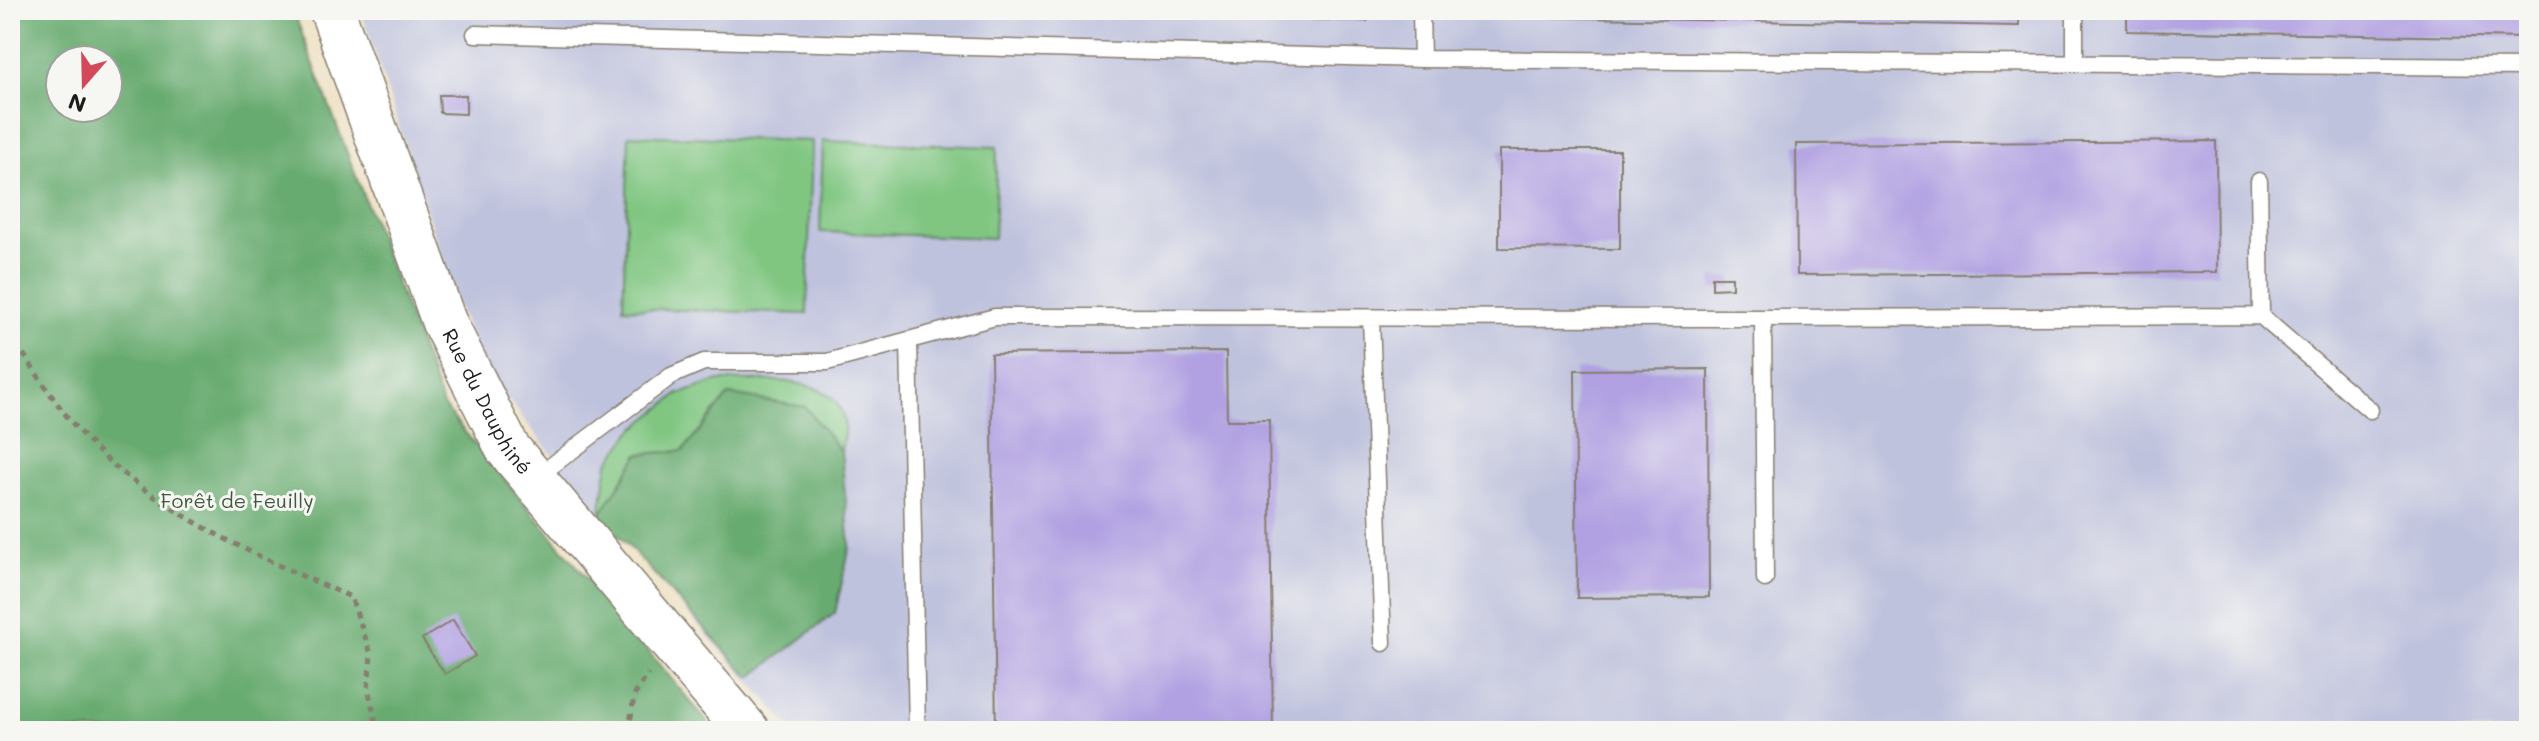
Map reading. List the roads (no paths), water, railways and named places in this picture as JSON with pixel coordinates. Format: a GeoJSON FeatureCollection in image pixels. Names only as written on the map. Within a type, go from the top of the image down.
{"type":"FeatureCollection","features":[{"type":"Feature","properties":{"kind":"street","name":"Rue du Dauphiné"},"geometry":{"type":"LineString","coordinates":[[332,10],[444,322],[508,449],[747,731]]}},
{"type":"Feature","properties":{"kind":"lane"},"geometry":{"type":"LineString","coordinates":[[1421,10],[1422,59]]}},
{"type":"Feature","properties":{"kind":"lane"},"geometry":{"type":"LineString","coordinates":[[2075,10],[2075,64]]}},
{"type":"Feature","properties":{"kind":"lane"},"geometry":{"type":"LineString","coordinates":[[475,34],[1422,59],[2529,67]]}},
{"type":"Feature","properties":{"kind":"lane"},"geometry":{"type":"LineString","coordinates":[[2259,181],[2261,316]]}},
{"type":"Feature","properties":{"kind":"lane"},"geometry":{"type":"LineString","coordinates":[[533,480],[671,376],[704,362],[827,362],[995,317],[2261,316],[2370,410]]}},
{"type":"Feature","properties":{"kind":"lane"},"geometry":{"type":"LineString","coordinates":[[1371,318],[1383,643]]}},
{"type":"Feature","properties":{"kind":"lane"},"geometry":{"type":"LineString","coordinates":[[1763,318],[1765,579]]}},
{"type":"Feature","properties":{"kind":"lane"},"geometry":{"type":"LineString","coordinates":[[909,340],[917,731]]}},
{"type":"Feature","properties":{"kind":"park label","name":"Forêt de Feuilly"},"geometry":{"type":"Point","coordinates":[237,501]}}]}
